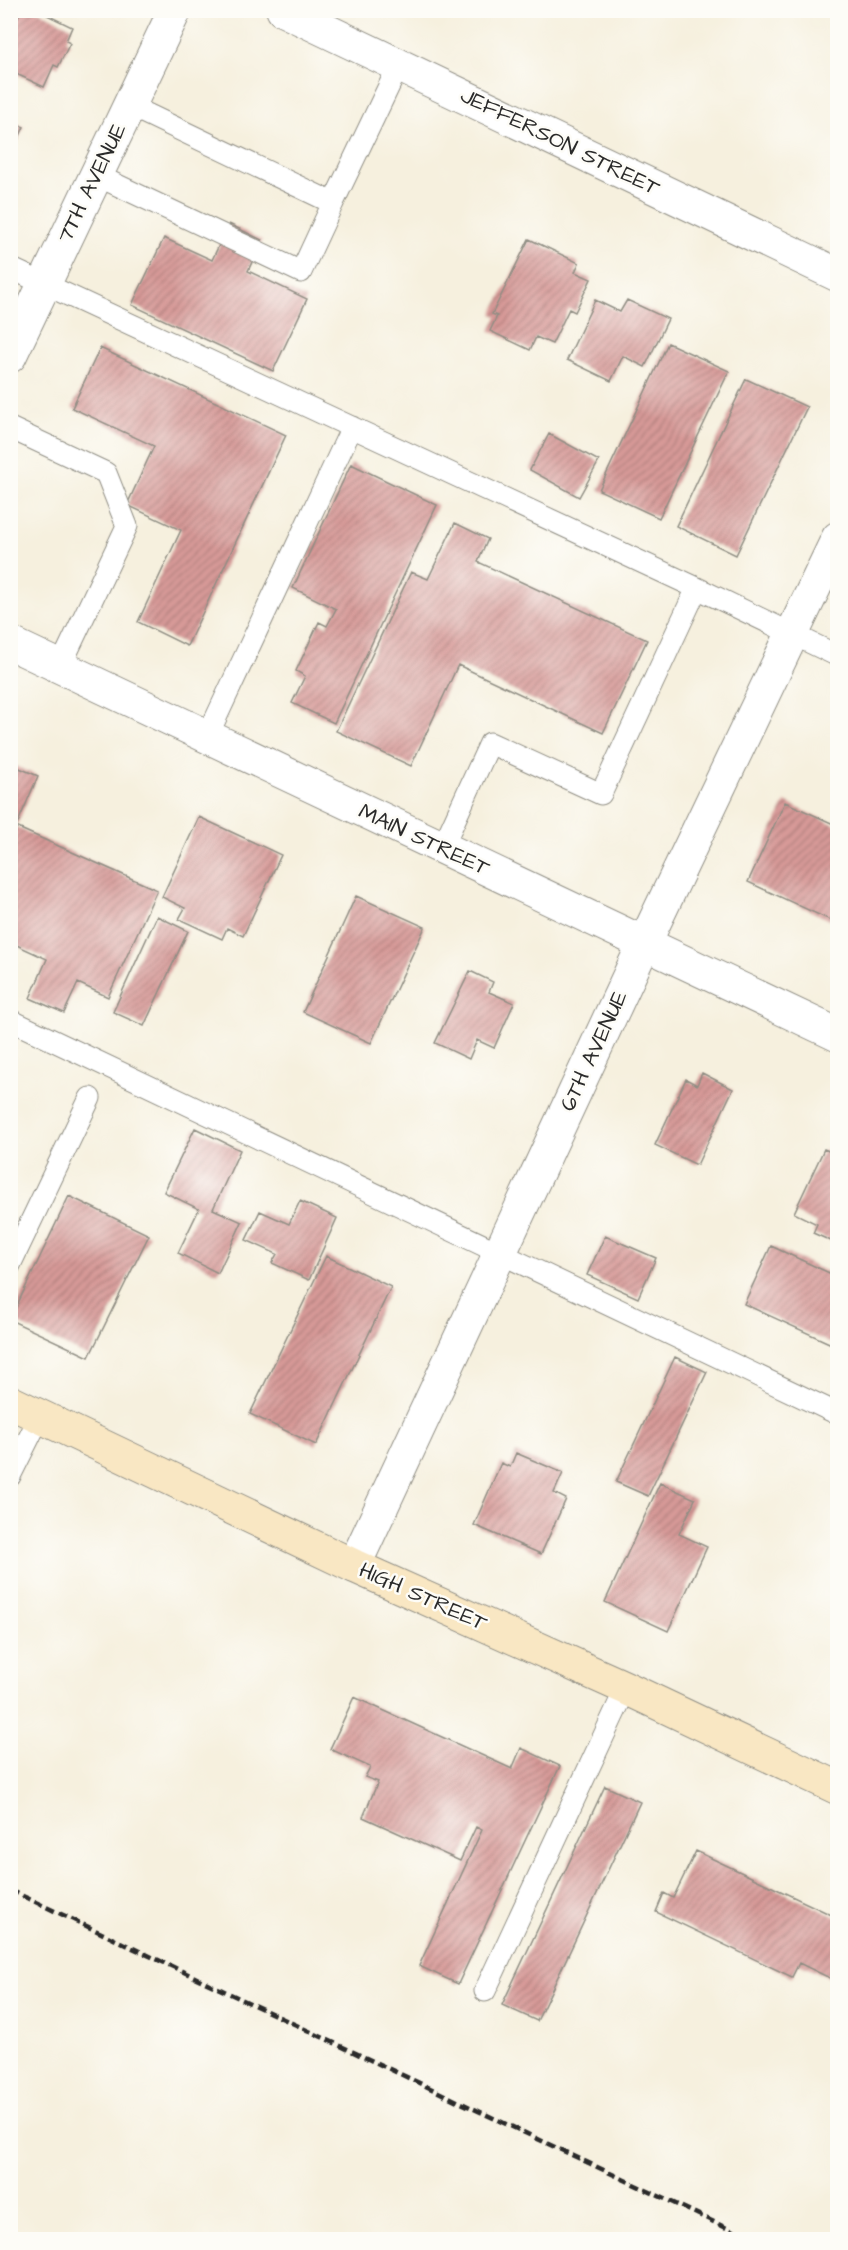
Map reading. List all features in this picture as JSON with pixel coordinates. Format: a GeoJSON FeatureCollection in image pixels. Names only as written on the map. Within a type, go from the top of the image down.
{"type":"FeatureCollection","features":[{"type":"Feature","properties":{"kind":"main road","name":"HIGH STREET"},"geometry":{"type":"LineString","coordinates":[[10,1402],[354,1566],[626,1688],[837,1788]]}},
{"type":"Feature","properties":{"kind":"street","name":"7TH AVENUE"},"geometry":{"type":"LineString","coordinates":[[12,348],[175,10]]}},
{"type":"Feature","properties":{"kind":"street","name":"JEFFERSON STREET"},"geometry":{"type":"LineString","coordinates":[[283,10],[837,275]]}},
{"type":"Feature","properties":{"kind":"street","name":"6TH AVENUE"},"geometry":{"type":"LineString","coordinates":[[354,1566],[644,944],[837,538]]}},
{"type":"Feature","properties":{"kind":"street","name":"MAIN STREET"},"geometry":{"type":"LineString","coordinates":[[10,643],[837,1035]]}},
{"type":"Feature","properties":{"kind":"lane"},"geometry":{"type":"LineString","coordinates":[[96,175],[301,272],[399,65]]}},
{"type":"Feature","properties":{"kind":"lane"},"geometry":{"type":"LineString","coordinates":[[129,106],[333,203]]}},
{"type":"Feature","properties":{"kind":"lane"},"geometry":{"type":"LineString","coordinates":[[10,267],[697,588],[837,656]]}},
{"type":"Feature","properties":{"kind":"lane"},"geometry":{"type":"LineString","coordinates":[[207,737],[352,427]]}},
{"type":"Feature","properties":{"kind":"lane"},"geometry":{"type":"LineString","coordinates":[[10,428],[106,473],[127,526],[60,667]]}},
{"type":"Feature","properties":{"kind":"lane"},"geometry":{"type":"LineString","coordinates":[[442,848],[490,743],[601,794],[697,588]]}},
{"type":"Feature","properties":{"kind":"lane"},"geometry":{"type":"LineString","coordinates":[[10,1020],[837,1414]]}},
{"type":"Feature","properties":{"kind":"lane"},"geometry":{"type":"LineString","coordinates":[[10,1265],[90,1098]]}},
{"type":"Feature","properties":{"kind":"lane"},"geometry":{"type":"LineString","coordinates":[[10,1476],[40,1416]]}},
{"type":"Feature","properties":{"kind":"lane"},"geometry":{"type":"LineString","coordinates":[[485,1991],[626,1688]]}},
{"type":"Feature","properties":{"kind":"building"},"geometry":{"type":"Polygon","coordinates":[[[21,10],[37,10],[72,27],[66,41],[70,43],[58,67],[54,65],[44,87],[10,71],[10,34],[21,10]]]}},
{"type":"Feature","properties":{"kind":"building"},"geometry":{"type":"Polygon","coordinates":[[[10,121],[24,127],[10,157],[10,121]]]}},
{"type":"Feature","properties":{"kind":"building"},"geometry":{"type":"Polygon","coordinates":[[[229,224],[262,240],[248,271],[307,299],[273,371],[132,305],[164,238],[212,260],[229,224]]]}},
{"type":"Feature","properties":{"kind":"building"},"geometry":{"type":"Polygon","coordinates":[[[529,239],[579,263],[575,272],[591,279],[575,312],[569,309],[552,344],[536,337],[530,350],[490,331],[497,316],[492,314],[529,239]]]}},
{"type":"Feature","properties":{"kind":"building"},"geometry":{"type":"Polygon","coordinates":[[[595,300],[620,312],[627,300],[668,319],[645,367],[623,356],[611,381],[567,360],[595,300]]]}},
{"type":"Feature","properties":{"kind":"building"},"geometry":{"type":"Polygon","coordinates":[[[668,343],[729,371],[659,518],[599,490],[668,343]]]}},
{"type":"Feature","properties":{"kind":"building"},"geometry":{"type":"Polygon","coordinates":[[[100,348],[286,435],[187,646],[138,622],[181,530],[127,505],[154,446],[72,408],[100,348]]]}},
{"type":"Feature","properties":{"kind":"building"},"geometry":{"type":"Polygon","coordinates":[[[746,379],[807,407],[736,555],[676,526],[746,379]]]}},
{"type":"Feature","properties":{"kind":"building"},"geometry":{"type":"Polygon","coordinates":[[[549,434],[599,461],[579,497],[530,470],[549,434]]]}},
{"type":"Feature","properties":{"kind":"building"},"geometry":{"type":"Polygon","coordinates":[[[351,464],[437,505],[334,723],[292,703],[305,676],[296,671],[319,622],[327,626],[336,609],[293,588],[351,464]]]}},
{"type":"Feature","properties":{"kind":"building"},"geometry":{"type":"Polygon","coordinates":[[[455,523],[488,539],[478,562],[647,640],[603,733],[458,665],[411,766],[336,731],[411,572],[428,579],[455,523]]]}},
{"type":"Feature","properties":{"kind":"building"},"geometry":{"type":"Polygon","coordinates":[[[10,764],[38,776],[16,827],[157,890],[108,997],[78,983],[64,1013],[30,998],[47,959],[10,942],[10,764]]]}},
{"type":"Feature","properties":{"kind":"building"},"geometry":{"type":"Polygon","coordinates":[[[785,802],[838,826],[838,904],[830,920],[748,882],[785,802]]]}},
{"type":"Feature","properties":{"kind":"building"},"geometry":{"type":"Polygon","coordinates":[[[199,817],[281,855],[243,936],[227,928],[222,939],[179,919],[185,908],[162,897],[199,817]]]}},
{"type":"Feature","properties":{"kind":"building"},"geometry":{"type":"Polygon","coordinates":[[[356,896],[425,927],[371,1043],[303,1012],[356,896]]]}},
{"type":"Feature","properties":{"kind":"building"},"geometry":{"type":"Polygon","coordinates":[[[157,916],[188,931],[144,1026],[113,1012],[157,916]]]}},
{"type":"Feature","properties":{"kind":"building"},"geometry":{"type":"Polygon","coordinates":[[[470,971],[493,982],[489,992],[514,1003],[494,1048],[477,1040],[469,1059],[435,1043],[470,971]]]}},
{"type":"Feature","properties":{"kind":"building"},"geometry":{"type":"Polygon","coordinates":[[[702,1073],[733,1089],[697,1165],[655,1145],[686,1079],[697,1085],[702,1073]]]}},
{"type":"Feature","properties":{"kind":"building"},"geometry":{"type":"Polygon","coordinates":[[[195,1128],[240,1150],[213,1209],[242,1222],[218,1273],[178,1253],[199,1209],[164,1192],[195,1128]]]}},
{"type":"Feature","properties":{"kind":"building"},"geometry":{"type":"Polygon","coordinates":[[[824,1149],[838,1155],[838,1244],[813,1233],[817,1224],[794,1213],[824,1149]]]}},
{"type":"Feature","properties":{"kind":"building"},"geometry":{"type":"Polygon","coordinates":[[[69,1196],[149,1235],[89,1357],[10,1320],[69,1196]]]}},
{"type":"Feature","properties":{"kind":"building"},"geometry":{"type":"Polygon","coordinates":[[[300,1201],[337,1218],[309,1280],[272,1263],[277,1254],[246,1240],[260,1211],[289,1224],[300,1201]]]}},
{"type":"Feature","properties":{"kind":"building"},"geometry":{"type":"Polygon","coordinates":[[[605,1236],[656,1258],[638,1298],[587,1275],[605,1236]]]}},
{"type":"Feature","properties":{"kind":"building"},"geometry":{"type":"Polygon","coordinates":[[[771,1246],[838,1277],[838,1347],[744,1304],[771,1246]]]}},
{"type":"Feature","properties":{"kind":"building"},"geometry":{"type":"Polygon","coordinates":[[[326,1256],[391,1287],[316,1445],[250,1414],[326,1256]]]}},
{"type":"Feature","properties":{"kind":"building"},"geometry":{"type":"Polygon","coordinates":[[[675,1357],[707,1372],[648,1496],[616,1482],[675,1357]]]}},
{"type":"Feature","properties":{"kind":"building"},"geometry":{"type":"Polygon","coordinates":[[[516,1453],[563,1473],[554,1493],[566,1499],[541,1554],[474,1525],[501,1463],[510,1467],[516,1453]]]}},
{"type":"Feature","properties":{"kind":"building"},"geometry":{"type":"Polygon","coordinates":[[[660,1483],[695,1499],[679,1534],[707,1547],[668,1631],[605,1602],[660,1483]]]}},
{"type":"Feature","properties":{"kind":"building"},"geometry":{"type":"Polygon","coordinates":[[[354,1697],[512,1769],[521,1748],[560,1766],[458,1984],[419,1966],[482,1830],[476,1827],[460,1861],[363,1817],[378,1782],[365,1777],[370,1767],[330,1749],[354,1697]]]}},
{"type":"Feature","properties":{"kind":"building"},"geometry":{"type":"Polygon","coordinates":[[[605,1786],[640,1802],[537,2021],[502,2005],[605,1786]]]}},
{"type":"Feature","properties":{"kind":"building"},"geometry":{"type":"Polygon","coordinates":[[[696,1851],[838,1918],[838,1982],[799,1963],[792,1977],[656,1912],[664,1893],[673,1898],[696,1851]]]}},
{"type":"Feature","properties":{"kind":"railway"},"geometry":{"type":"LineString","coordinates":[[10,1890],[752,2240]]}}]}
